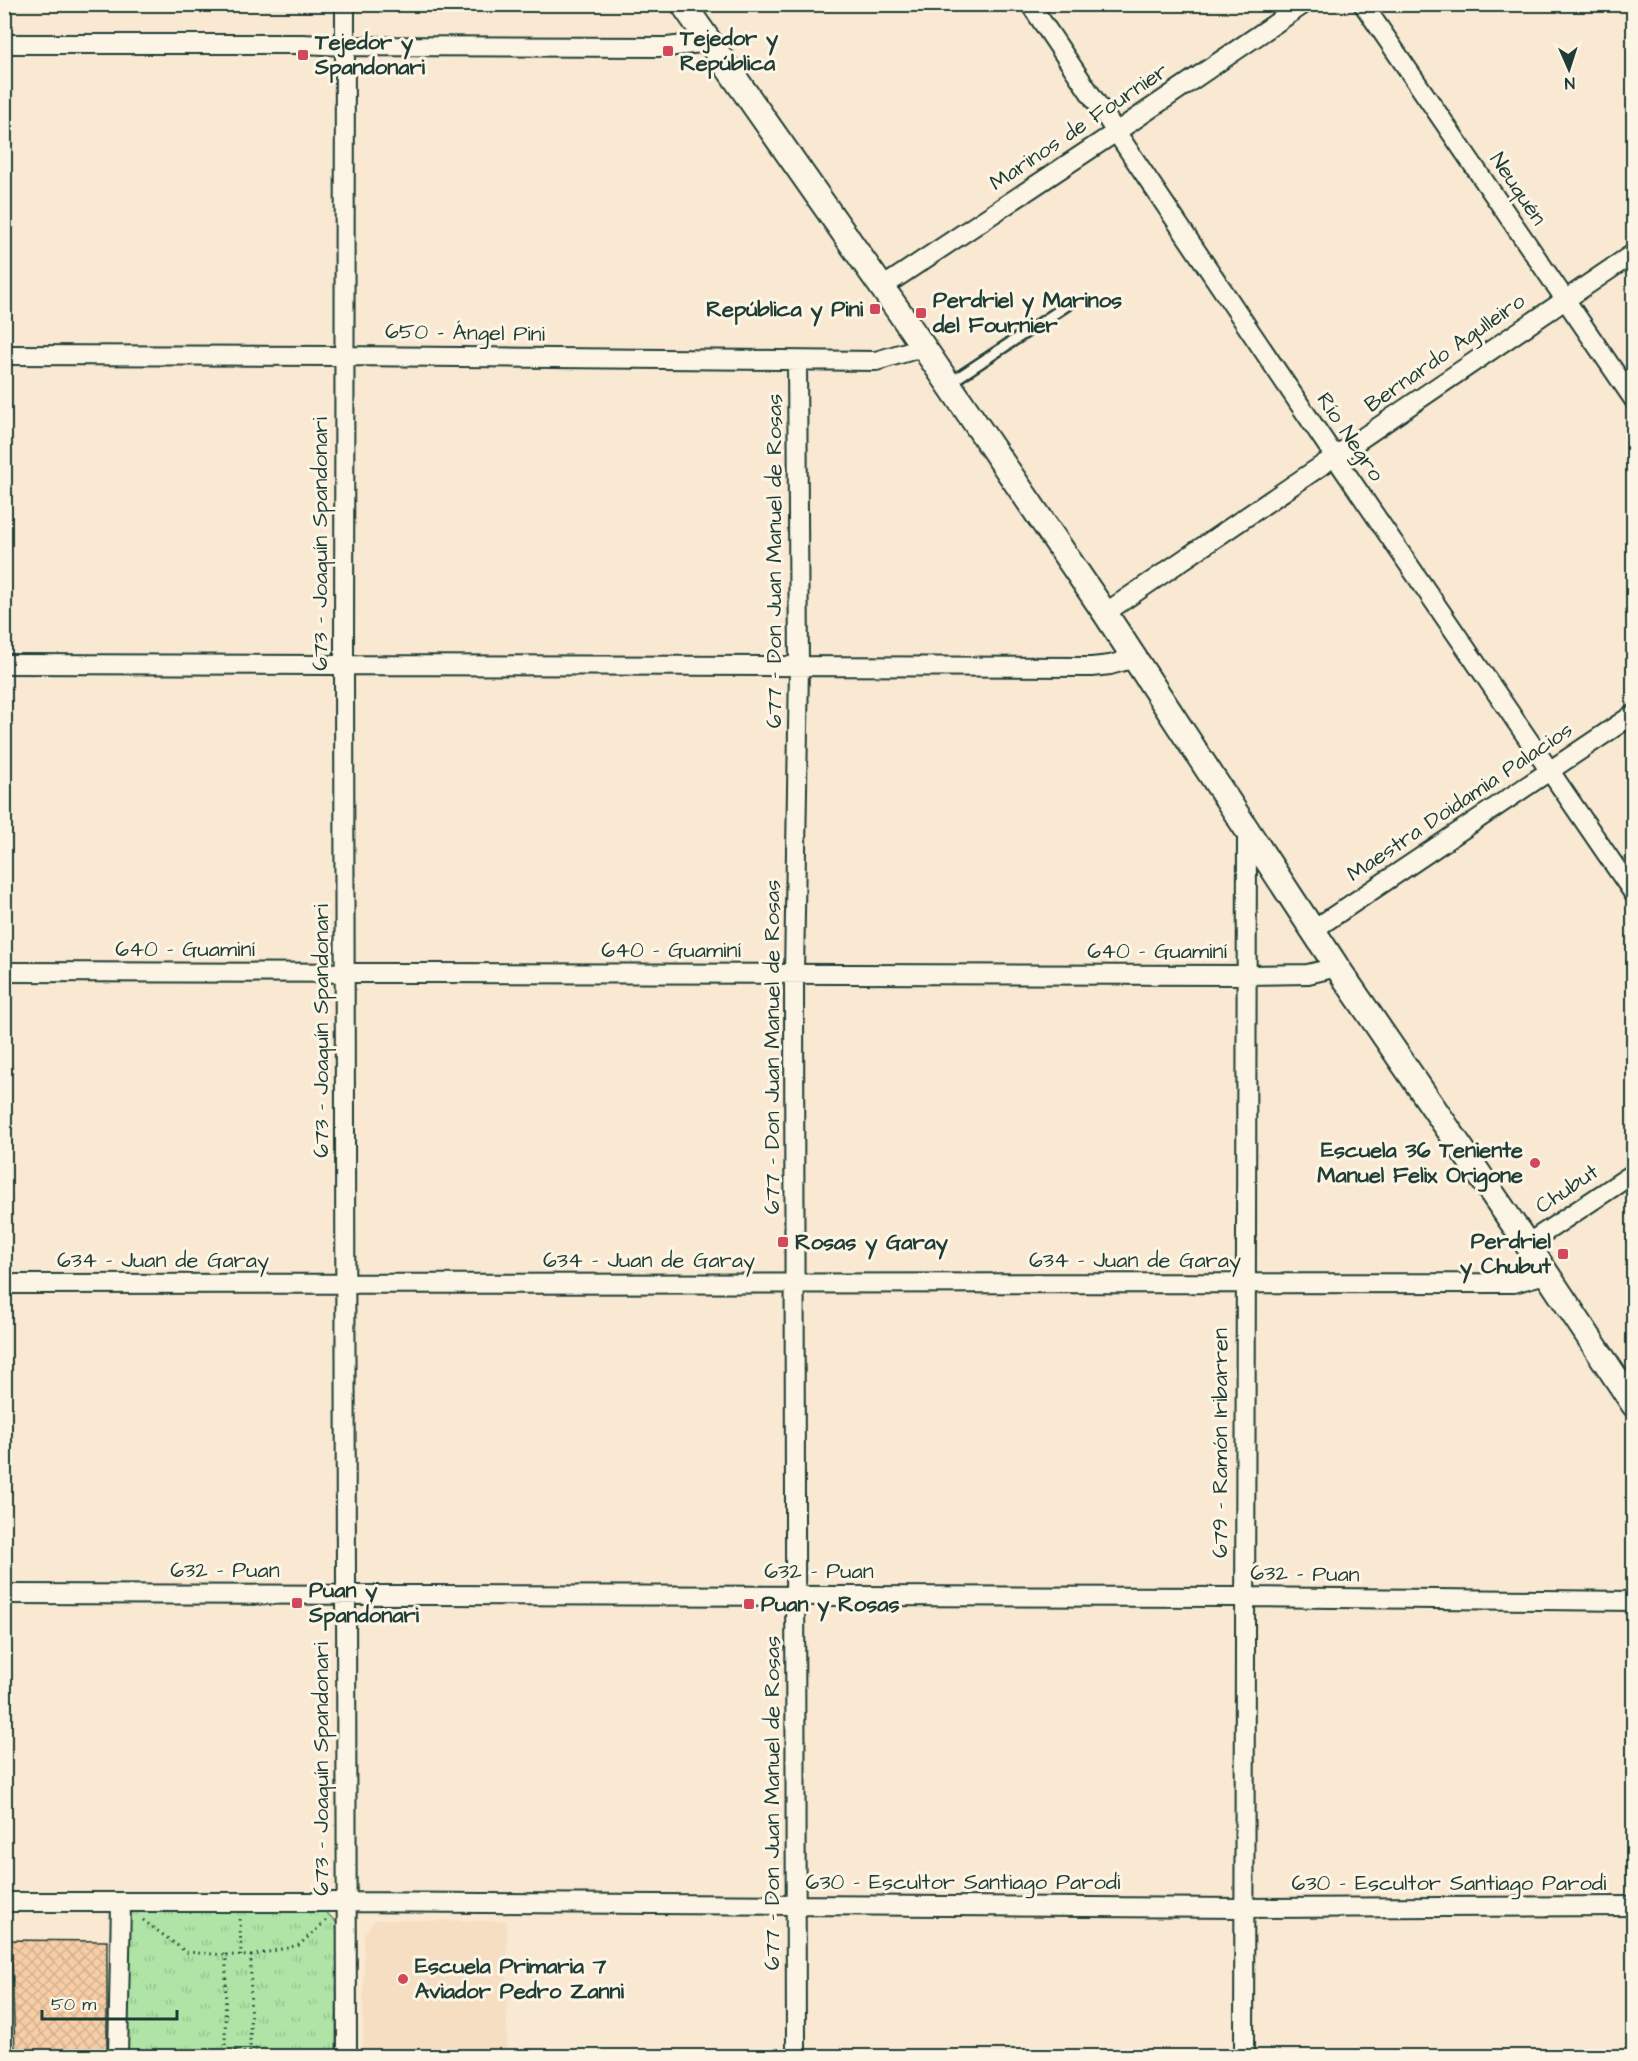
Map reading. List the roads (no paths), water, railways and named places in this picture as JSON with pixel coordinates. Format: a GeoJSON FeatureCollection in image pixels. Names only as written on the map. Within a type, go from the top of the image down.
{"type":"FeatureCollection","features":[{"type":"Feature","properties":{"kind":"main road"},"geometry":{"type":"LineString","coordinates":[[683,4],[923,347],[1105,613],[1337,967],[1527,1244],[1634,1406]]}},
{"type":"Feature","properties":{"kind":"street","name":"673 - Joaquín Spandonari"},"geometry":{"type":"LineString","coordinates":[[345,4],[344,974],[347,2055]]}},
{"type":"Feature","properties":{"kind":"street","name":"Río Negro"},"geometry":{"type":"LineString","coordinates":[[1030,4],[1335,457],[1634,894]]}},
{"type":"Feature","properties":{"kind":"street","name":"Marinos de Fournier"},"geometry":{"type":"LineString","coordinates":[[881,288],[1304,4]]}},
{"type":"Feature","properties":{"kind":"street","name":"Neuquén"},"geometry":{"type":"LineString","coordinates":[[1363,4],[1634,400]]}},
{"type":"Feature","properties":{"kind":"street"},"geometry":{"type":"LineString","coordinates":[[4,44],[667,47],[709,42]]}},
{"type":"Feature","properties":{"kind":"street","name":"Bernardo Agulleiro"},"geometry":{"type":"LineString","coordinates":[[1105,613],[1634,253]]}},
{"type":"Feature","properties":{"kind":"street","name":"650 - Ángel Pini"},"geometry":{"type":"LineString","coordinates":[[4,355],[876,362],[923,347]]}},
{"type":"Feature","properties":{"kind":"street","name":"677 - Don Juan Manuel de Rosas"},"geometry":{"type":"LineString","coordinates":[[796,2056],[794,974],[799,667],[798,361]]}},
{"type":"Feature","properties":{"kind":"street"},"geometry":{"type":"LineString","coordinates":[[4,664],[1092,667],[1135,658]]}},
{"type":"Feature","properties":{"kind":"street","name":"Maestra Doidamia Palacios"},"geometry":{"type":"LineString","coordinates":[[1313,930],[1634,714]]}},
{"type":"Feature","properties":{"kind":"street","name":"679 - Ramón Iribarren"},"geometry":{"type":"LineString","coordinates":[[1244,2056],[1247,829]]}},
{"type":"Feature","properties":{"kind":"street","name":"640 - Guaminí"},"geometry":{"type":"LineString","coordinates":[[4,972],[1247,975],[1308,974],[1337,967]]}},
{"type":"Feature","properties":{"kind":"street","name":"Chubut"},"geometry":{"type":"LineString","coordinates":[[1527,1244],[1634,1173]]}},
{"type":"Feature","properties":{"kind":"street","name":"634 - Juan de Garay"},"geometry":{"type":"LineString","coordinates":[[4,1284],[1245,1285],[1514,1283],[1545,1274]]}},
{"type":"Feature","properties":{"kind":"street","name":"632 - Puan"},"geometry":{"type":"LineString","coordinates":[[4,1594],[796,1595],[1634,1601]]}},
{"type":"Feature","properties":{"kind":"street","name":"630 - Escultor Santiago Parodi"},"geometry":{"type":"LineString","coordinates":[[4,1902],[1244,1908],[1634,1906]]}},
{"type":"Feature","properties":{"kind":"street"},"geometry":{"type":"LineString","coordinates":[[118,2054],[121,1903]]}},
{"type":"Feature","properties":{"kind":"lane"},"geometry":{"type":"LineString","coordinates":[[948,384],[1069,304]]}},
{"type":"Feature","properties":{"kind":"place","name":"Tejedor y República"},"geometry":{"type":"Point","coordinates":[668,51]}},
{"type":"Feature","properties":{"kind":"place","name":"Tejedor y Spandonari"},"geometry":{"type":"Point","coordinates":[303,55]}},
{"type":"Feature","properties":{"kind":"place","name":"República y Pini"},"geometry":{"type":"Point","coordinates":[875,309]}},
{"type":"Feature","properties":{"kind":"place","name":"Perdriel y Marinos del Fournier"},"geometry":{"type":"Point","coordinates":[921,313]}},
{"type":"Feature","properties":{"kind":"place","name":"Escuela 36 Teniente Manuel Felix Origone"},"geometry":{"type":"Point","coordinates":[1535,1163]}},
{"type":"Feature","properties":{"kind":"place","name":"Rosas y Garay"},"geometry":{"type":"Point","coordinates":[783,1242]}},
{"type":"Feature","properties":{"kind":"place","name":"Perdriel y Chubut"},"geometry":{"type":"Point","coordinates":[1563,1254]}},
{"type":"Feature","properties":{"kind":"place","name":"Puan y Spandonari"},"geometry":{"type":"Point","coordinates":[297,1603]}},
{"type":"Feature","properties":{"kind":"place","name":"Puan y Rosas"},"geometry":{"type":"Point","coordinates":[749,1604]}},
{"type":"Feature","properties":{"kind":"place","name":"Escuela Primaria 7 Aviador Pedro Zanni"},"geometry":{"type":"Point","coordinates":[403,1979]}}]}
